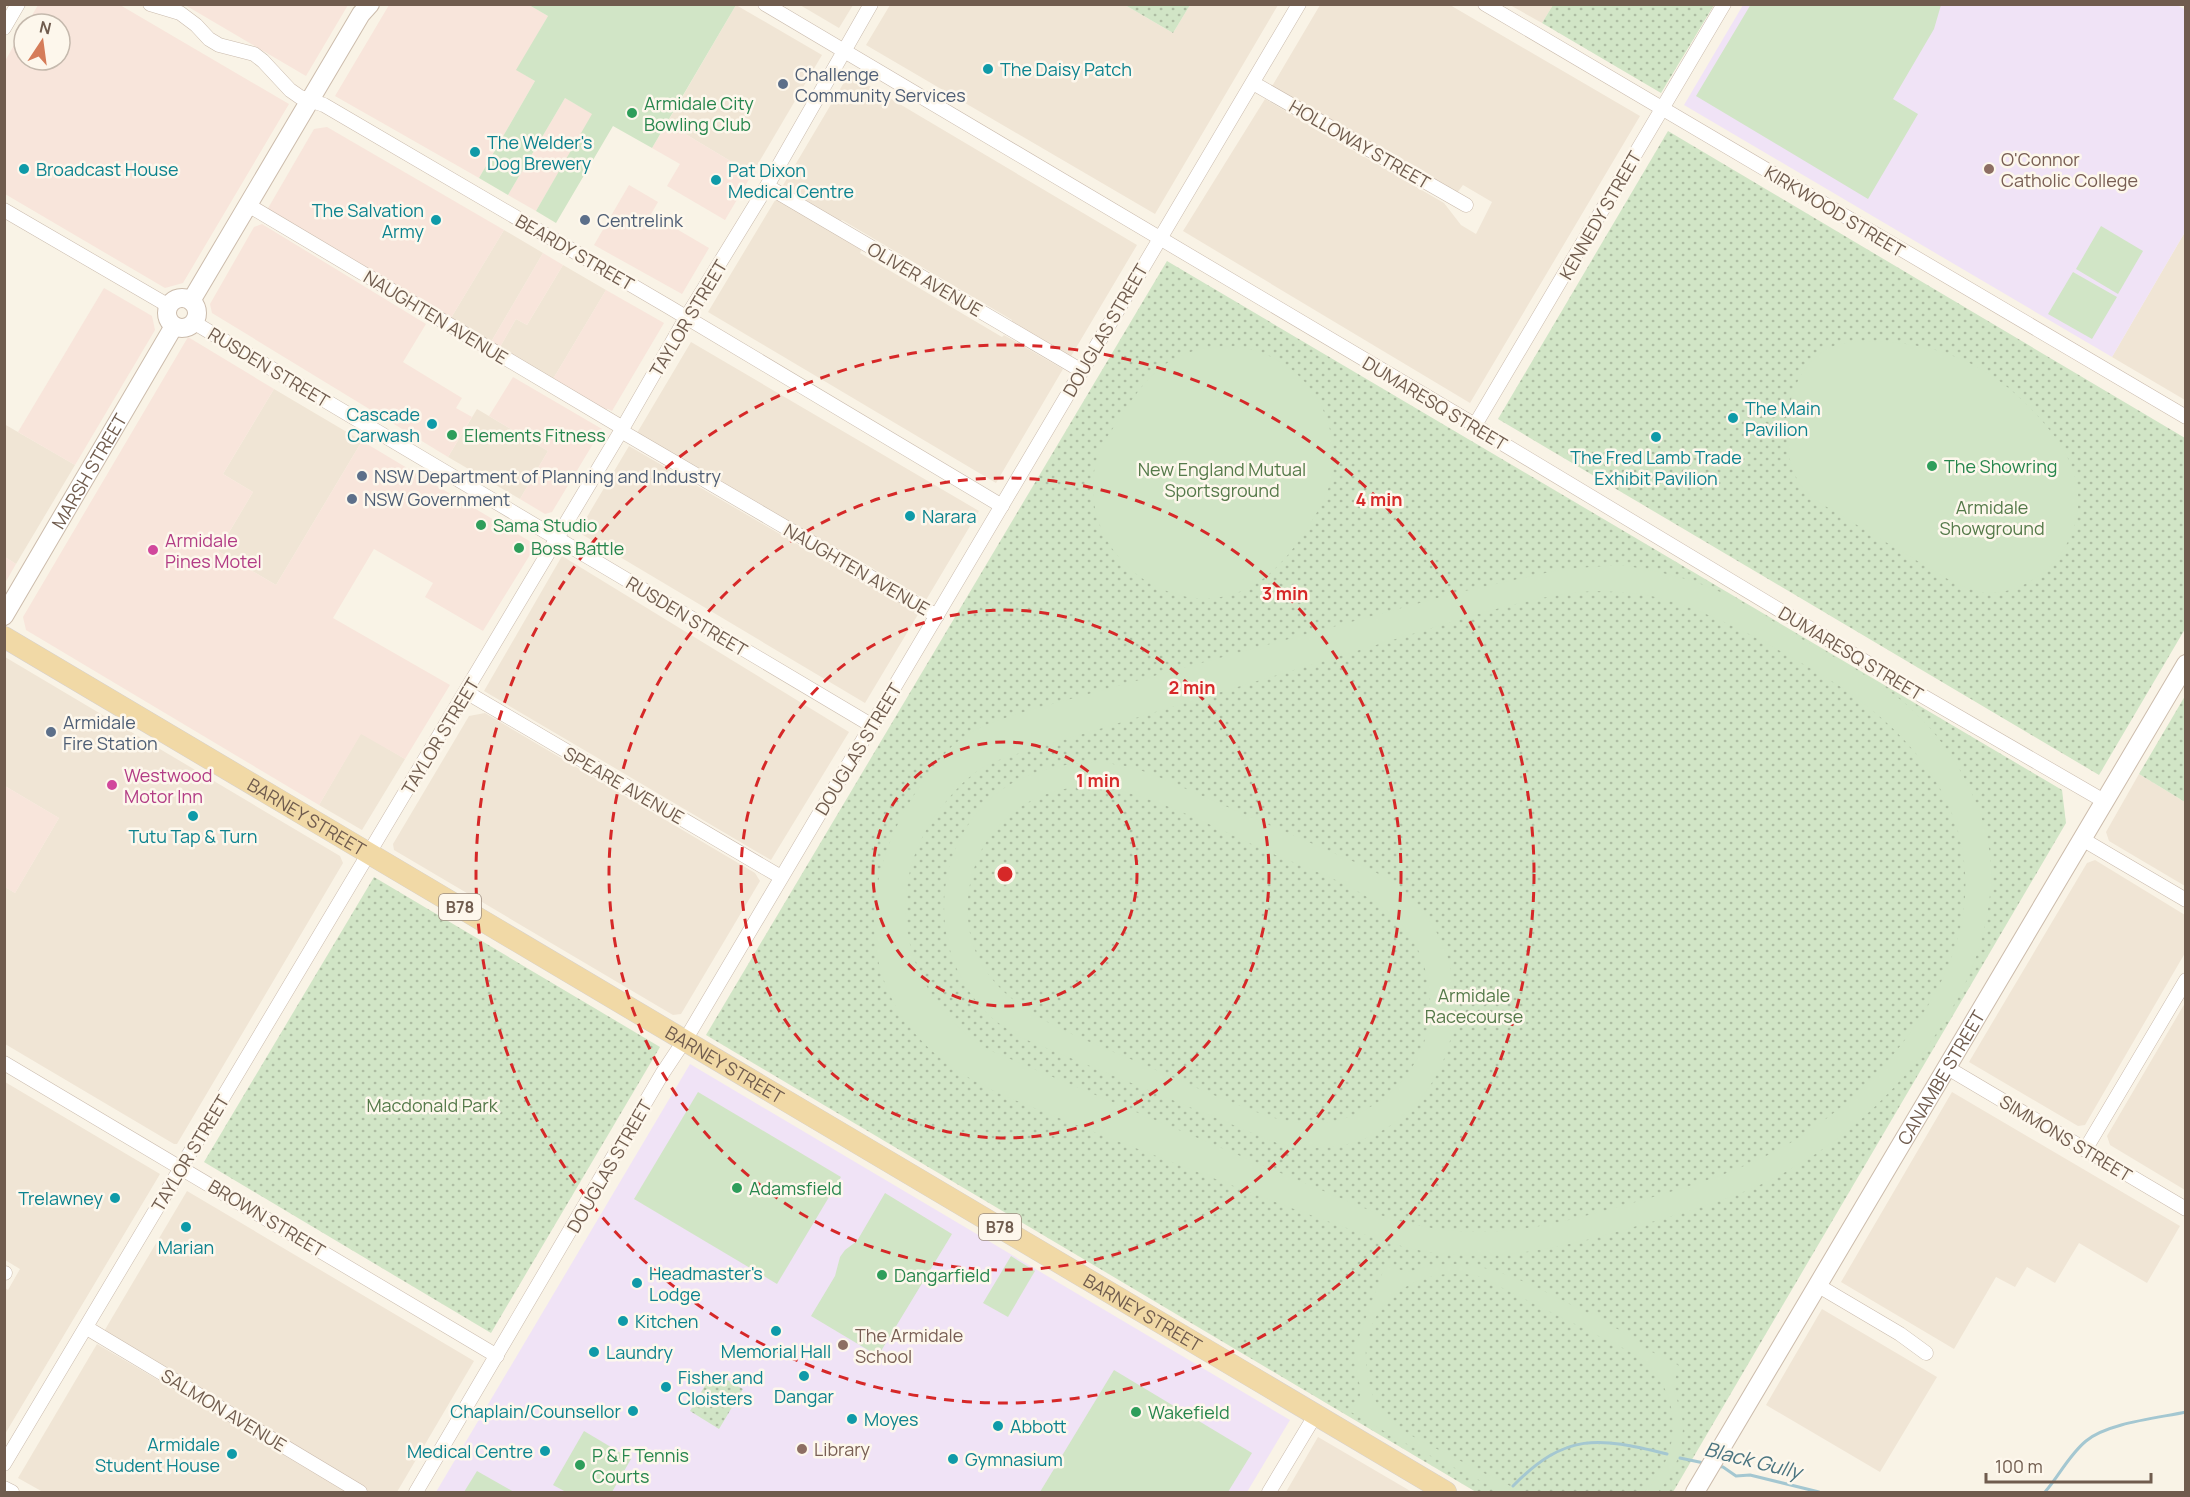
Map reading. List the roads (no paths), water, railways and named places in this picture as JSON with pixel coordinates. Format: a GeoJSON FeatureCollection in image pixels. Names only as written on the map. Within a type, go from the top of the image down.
{"type":"FeatureCollection","features":[{"type":"Feature","properties":{"kind":"main road","name":"BARNEY STREET"},"geometry":{"type":"LineString","coordinates":[[4,637],[1446,1492]]}},
{"type":"Feature","properties":{"kind":"street"},"geometry":{"type":"LineString","coordinates":[[4,28],[18,4]]}},
{"type":"Feature","properties":{"kind":"street","name":"BEARDY STREET"},"geometry":{"type":"LineString","coordinates":[[150,4],[180,12],[208,39],[219,45],[254,54],[290,90],[324,105],[1002,506]]}},
{"type":"Feature","properties":{"kind":"street","name":"DUMARESQ STREET"},"geometry":{"type":"LineString","coordinates":[[765,4],[1475,425],[1495,440],[1914,691],[2104,801]]}},
{"type":"Feature","properties":{"kind":"street","name":"TAYLOR STREET"},"geometry":{"type":"LineString","coordinates":[[4,1464],[87,1329],[622,430],[686,318],[767,186],[871,4]]}},
{"type":"Feature","properties":{"kind":"street","name":"DOUGLAS STREET"},"geometry":{"type":"LineString","coordinates":[[416,1492],[1299,4]]}},
{"type":"Feature","properties":{"kind":"street","name":"KIRKWOOD STREET"},"geometry":{"type":"LineString","coordinates":[[1485,4],[2186,417]]}},
{"type":"Feature","properties":{"kind":"street","name":"KENNEDY STREET"},"geometry":{"type":"LineString","coordinates":[[1475,425],[1724,4]]}},
{"type":"Feature","properties":{"kind":"street"},"geometry":{"type":"LineString","coordinates":[[190,301],[365,8]]}},
{"type":"Feature","properties":{"kind":"street","name":"HOLLOWAY STREET"},"geometry":{"type":"LineString","coordinates":[[1253,82],[1466,206]]}},
{"type":"Feature","properties":{"kind":"street","name":"OLIVER AVENUE"},"geometry":{"type":"LineString","coordinates":[[767,186],[1082,371]]}},
{"type":"Feature","properties":{"kind":"street","name":"NAUGHTEN AVENUE"},"geometry":{"type":"LineString","coordinates":[[248,205],[937,616]]}},
{"type":"Feature","properties":{"kind":"street"},"geometry":{"type":"LineString","coordinates":[[4,210],[168,306]]}},
{"type":"Feature","properties":{"kind":"street"},"geometry":{"type":"LineString","coordinates":[[180,298],[190,301],[196,309],[193,322],[184,328],[174,326],[167,317],[168,306],[180,298]]}},
{"type":"Feature","properties":{"kind":"street","name":"RUSDEN STREET"},"geometry":{"type":"LineString","coordinates":[[193,322],[872,725]]}},
{"type":"Feature","properties":{"kind":"street","name":"MARSH STREET"},"geometry":{"type":"LineString","coordinates":[[4,616],[174,326]]}},
{"type":"Feature","properties":{"kind":"street","name":"CANAMBE STREET"},"geometry":{"type":"LineString","coordinates":[[1695,1492],[2186,664]]}},
{"type":"Feature","properties":{"kind":"street","name":"SPEARE AVENUE"},"geometry":{"type":"LineString","coordinates":[[466,692],[782,877]]}},
{"type":"Feature","properties":{"kind":"street"},"geometry":{"type":"LineString","coordinates":[[2082,839],[2186,900]]}},
{"type":"Feature","properties":{"kind":"street"},"geometry":{"type":"LineString","coordinates":[[2085,1150],[2186,980]]}},
{"type":"Feature","properties":{"kind":"street","name":"BROWN STREET"},"geometry":{"type":"LineString","coordinates":[[4,1063],[497,1356]]}},
{"type":"Feature","properties":{"kind":"street","name":"SIMMONS STREET"},"geometry":{"type":"LineString","coordinates":[[1946,1067],[2186,1209]]}},
{"type":"Feature","properties":{"kind":"street"},"geometry":{"type":"LineString","coordinates":[[1817,1285],[1900,1334],[1926,1353]]}},
{"type":"Feature","properties":{"kind":"street","name":"SALMON AVENUE"},"geometry":{"type":"LineString","coordinates":[[87,1329],[360,1492]]}},
{"type":"Feature","properties":{"kind":"street"},"geometry":{"type":"LineString","coordinates":[[1269,1492],[1316,1414]]}},
{"type":"Feature","properties":{"kind":"street"},"geometry":{"type":"LineString","coordinates":[[4,1488],[12,1492]]}},
{"type":"Feature","properties":{"kind":"waterway","name":"Black Gully"},"geometry":{"type":"LineString","coordinates":[[2045,1492],[2074,1453],[2095,1435],[2119,1425],[2186,1412]]}},
{"type":"Feature","properties":{"kind":"waterway","name":"Black Gully"},"geometry":{"type":"LineString","coordinates":[[1513,1486],[1532,1468],[1550,1456],[1584,1443],[1621,1444],[1667,1454]]}},
{"type":"Feature","properties":{"kind":"waterway","name":"Black Gully"},"geometry":{"type":"LineString","coordinates":[[1680,1458],[1704,1463]]}},
{"type":"Feature","properties":{"kind":"waterway","name":"Black Gully"},"geometry":{"type":"LineString","coordinates":[[1716,1466],[1723,1467],[1736,1476],[1750,1475],[1819,1492]]}},
{"type":"Feature","properties":{"kind":"place","name":"The Daisy Patch"},"geometry":{"type":"Point","coordinates":[988,69]}},
{"type":"Feature","properties":{"kind":"place","name":"Challenge Community Services"},"geometry":{"type":"Point","coordinates":[783,84]}},
{"type":"Feature","properties":{"kind":"place","name":"Armidale City Bowling Club"},"geometry":{"type":"Point","coordinates":[632,113]}},
{"type":"Feature","properties":{"kind":"place","name":"The Welder's Dog Brewery"},"geometry":{"type":"Point","coordinates":[475,152]}},
{"type":"Feature","properties":{"kind":"place","name":"Broadcast House"},"geometry":{"type":"Point","coordinates":[24,169]}},
{"type":"Feature","properties":{"kind":"place","name":"O'Connor Catholic College"},"geometry":{"type":"Point","coordinates":[1989,169]}},
{"type":"Feature","properties":{"kind":"place","name":"Pat Dixon Medical Centre"},"geometry":{"type":"Point","coordinates":[716,180]}},
{"type":"Feature","properties":{"kind":"place","name":"The Salvation Army"},"geometry":{"type":"Point","coordinates":[436,220]}},
{"type":"Feature","properties":{"kind":"place","name":"Centrelink"},"geometry":{"type":"Point","coordinates":[585,220]}},
{"type":"Feature","properties":{"kind":"place","name":"The Main Pavilion"},"geometry":{"type":"Point","coordinates":[1733,418]}},
{"type":"Feature","properties":{"kind":"place","name":"Cascade Carwash"},"geometry":{"type":"Point","coordinates":[432,424]}},
{"type":"Feature","properties":{"kind":"place","name":"Elements Fitness"},"geometry":{"type":"Point","coordinates":[452,435]}},
{"type":"Feature","properties":{"kind":"place","name":"The Fred Lamb Trade Exhibit Pavilion"},"geometry":{"type":"Point","coordinates":[1656,437]}},
{"type":"Feature","properties":{"kind":"place","name":"The Showring"},"geometry":{"type":"Point","coordinates":[1932,466]}},
{"type":"Feature","properties":{"kind":"place","name":"NSW Department of Planning and Industry"},"geometry":{"type":"Point","coordinates":[362,476]}},
{"type":"Feature","properties":{"kind":"place","name":"NSW Government"},"geometry":{"type":"Point","coordinates":[352,499]}},
{"type":"Feature","properties":{"kind":"place","name":"Narara"},"geometry":{"type":"Point","coordinates":[910,516]}},
{"type":"Feature","properties":{"kind":"place","name":"Sama Studio"},"geometry":{"type":"Point","coordinates":[481,525]}},
{"type":"Feature","properties":{"kind":"place","name":"Boss Battle"},"geometry":{"type":"Point","coordinates":[519,548]}},
{"type":"Feature","properties":{"kind":"place","name":"Armidale Pines Motel"},"geometry":{"type":"Point","coordinates":[153,550]}},
{"type":"Feature","properties":{"kind":"place","name":"Armidale Fire Station"},"geometry":{"type":"Point","coordinates":[51,732]}},
{"type":"Feature","properties":{"kind":"place","name":"Westwood Motor Inn"},"geometry":{"type":"Point","coordinates":[112,785]}},
{"type":"Feature","properties":{"kind":"place","name":"Tutu Tap & Turn"},"geometry":{"type":"Point","coordinates":[193,816]}},
{"type":"Feature","properties":{"kind":"place","name":"Adamsfield"},"geometry":{"type":"Point","coordinates":[737,1188]}},
{"type":"Feature","properties":{"kind":"place","name":"Trelawney"},"geometry":{"type":"Point","coordinates":[115,1198]}},
{"type":"Feature","properties":{"kind":"place","name":"Marian"},"geometry":{"type":"Point","coordinates":[186,1227]}},
{"type":"Feature","properties":{"kind":"place","name":"Dangarfield"},"geometry":{"type":"Point","coordinates":[882,1275]}},
{"type":"Feature","properties":{"kind":"place","name":"Headmaster's Lodge"},"geometry":{"type":"Point","coordinates":[637,1283]}},
{"type":"Feature","properties":{"kind":"place","name":"Kitchen"},"geometry":{"type":"Point","coordinates":[623,1321]}},
{"type":"Feature","properties":{"kind":"place","name":"Memorial Hall"},"geometry":{"type":"Point","coordinates":[776,1331]}},
{"type":"Feature","properties":{"kind":"place","name":"The Armidale School"},"geometry":{"type":"Point","coordinates":[843,1345]}},
{"type":"Feature","properties":{"kind":"place","name":"Laundry"},"geometry":{"type":"Point","coordinates":[594,1352]}},
{"type":"Feature","properties":{"kind":"place","name":"Dangar"},"geometry":{"type":"Point","coordinates":[804,1376]}},
{"type":"Feature","properties":{"kind":"place","name":"Fisher and Cloisters"},"geometry":{"type":"Point","coordinates":[666,1387]}},
{"type":"Feature","properties":{"kind":"place","name":"Chaplain/Counsellor"},"geometry":{"type":"Point","coordinates":[633,1411]}},
{"type":"Feature","properties":{"kind":"place","name":"Wakefield"},"geometry":{"type":"Point","coordinates":[1136,1412]}},
{"type":"Feature","properties":{"kind":"place","name":"Moyes"},"geometry":{"type":"Point","coordinates":[852,1419]}},
{"type":"Feature","properties":{"kind":"place","name":"Abbott"},"geometry":{"type":"Point","coordinates":[998,1426]}},
{"type":"Feature","properties":{"kind":"place","name":"Library"},"geometry":{"type":"Point","coordinates":[802,1449]}},
{"type":"Feature","properties":{"kind":"place","name":"Medical Centre"},"geometry":{"type":"Point","coordinates":[545,1451]}},
{"type":"Feature","properties":{"kind":"place","name":"Armidale Student House"},"geometry":{"type":"Point","coordinates":[232,1454]}},
{"type":"Feature","properties":{"kind":"place","name":"Gymnasium"},"geometry":{"type":"Point","coordinates":[953,1459]}},
{"type":"Feature","properties":{"kind":"place","name":"P & F Tennis Courts"},"geometry":{"type":"Point","coordinates":[580,1465]}},
{"type":"Feature","properties":{"kind":"park label","name":"New England Mutual Sportsground"},"geometry":{"type":"Point","coordinates":[1222,479]}},
{"type":"Feature","properties":{"kind":"park label","name":"Armidale Showground"},"geometry":{"type":"Point","coordinates":[1992,517]}},
{"type":"Feature","properties":{"kind":"park label","name":"Armidale Racecourse"},"geometry":{"type":"Point","coordinates":[1474,1005]}},
{"type":"Feature","properties":{"kind":"park label","name":"Macdonald Park"},"geometry":{"type":"Point","coordinates":[432,1105]}}]}
